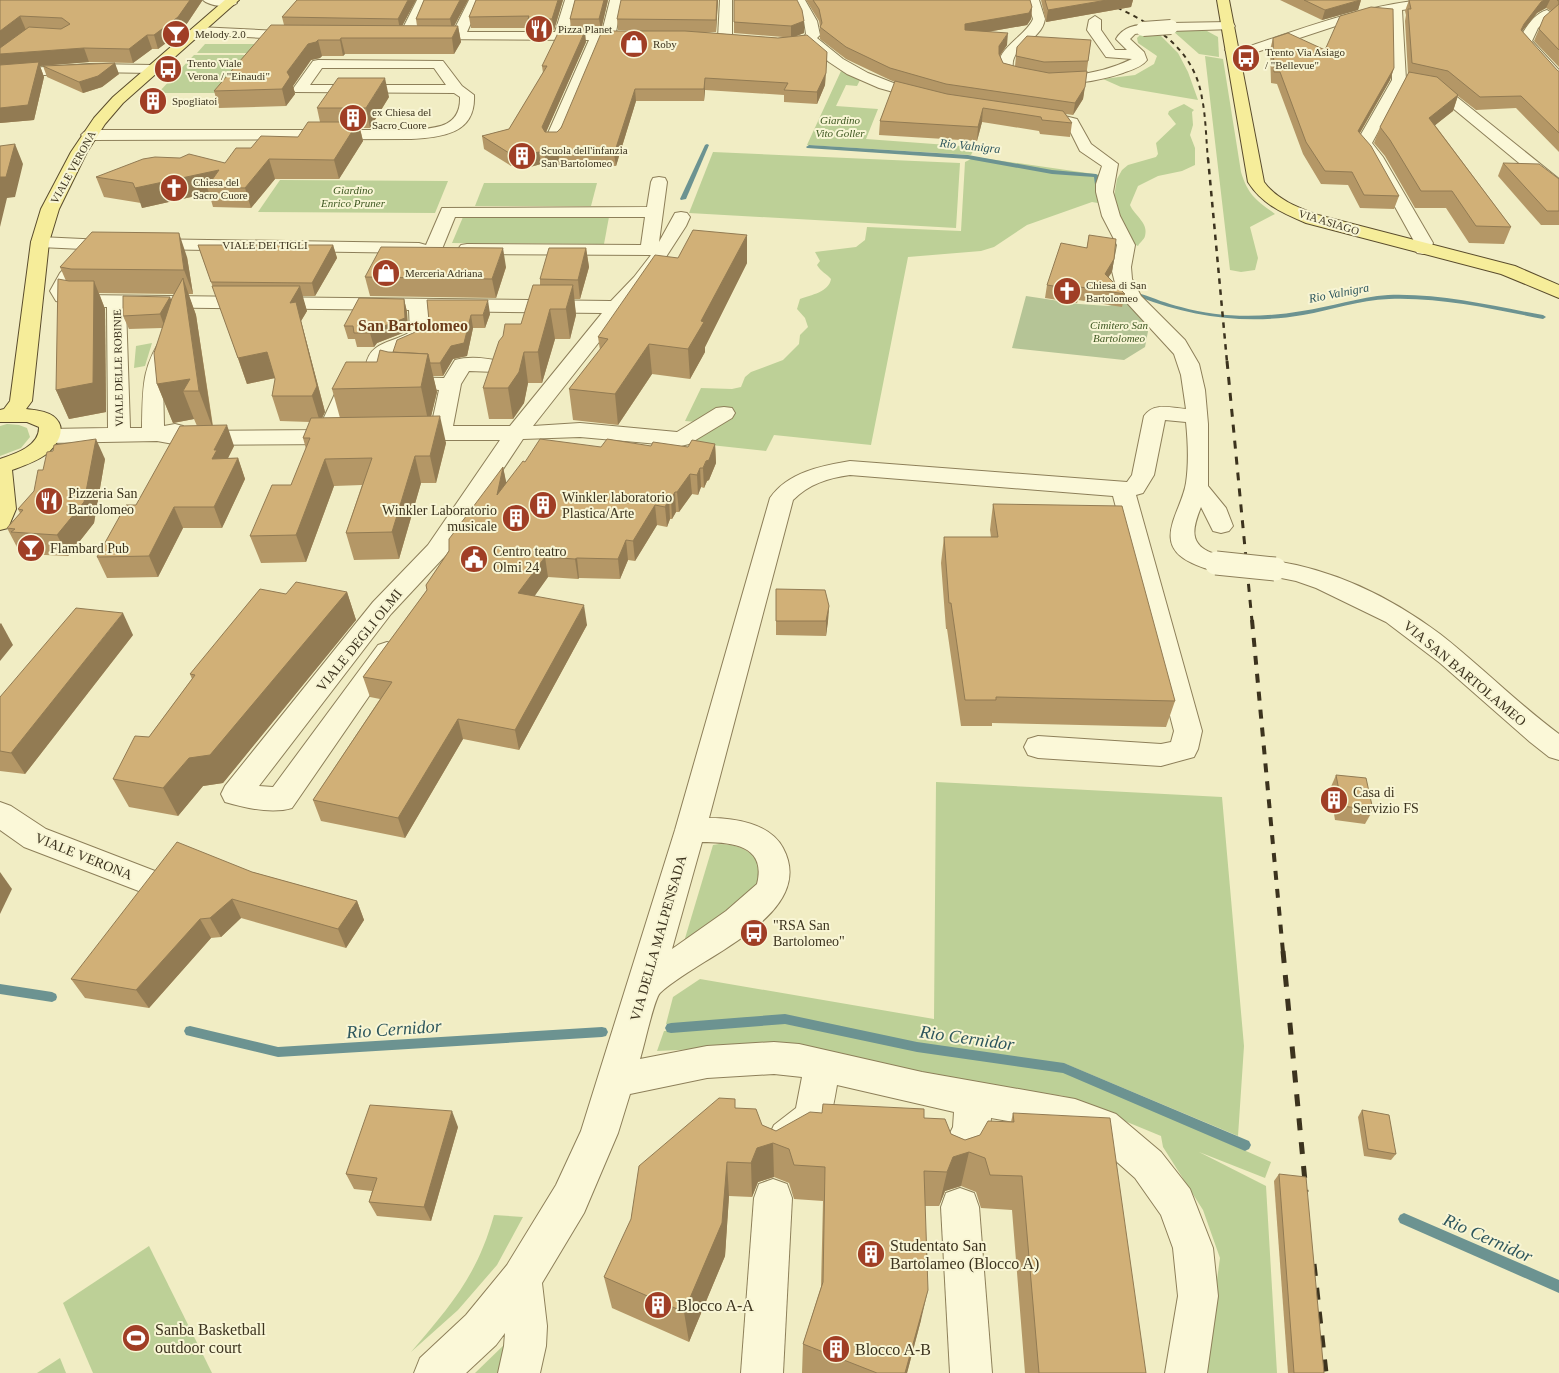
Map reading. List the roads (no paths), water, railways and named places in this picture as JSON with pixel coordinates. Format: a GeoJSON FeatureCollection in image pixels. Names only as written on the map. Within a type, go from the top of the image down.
{"type":"FeatureCollection","features":[{"type":"Feature","properties":{"kind":"main road","name":"VIA ASIAGO"},"geometry":{"type":"LineString","coordinates":[[1223,0],[1256,182],[1270,198],[1301,219],[1508,270],[1559,292]]}},
{"type":"Feature","properties":{"kind":"main road","name":"VIALE VERONA"},"geometry":{"type":"LineString","coordinates":[[6,416],[21,401],[40,242],[50,209],[89,135],[118,100],[232,2]]}},
{"type":"Feature","properties":{"kind":"main road"},"geometry":{"type":"LineString","coordinates":[[0,523],[3,517],[5,495],[0,466],[31,453],[44,443],[49,436],[50,428],[46,422],[38,417],[26,415],[6,416]]}},
{"type":"Feature","properties":{"kind":"street","name":"VIALE VERONA"},"geometry":{"type":"LineString","coordinates":[[209,0],[232,2]]}},
{"type":"Feature","properties":{"kind":"street"},"geometry":{"type":"LineString","coordinates":[[423,0],[401,36],[649,36]]}},
{"type":"Feature","properties":{"kind":"street"},"geometry":{"type":"LineString","coordinates":[[458,36],[475,0]]}},
{"type":"Feature","properties":{"kind":"street"},"geometry":{"type":"LineString","coordinates":[[561,36],[571,0]]}},
{"type":"Feature","properties":{"kind":"street"},"geometry":{"type":"LineString","coordinates":[[553,140],[603,36],[616,0]]}},
{"type":"Feature","properties":{"kind":"street"},"geometry":{"type":"LineString","coordinates":[[711,37],[731,38],[726,0]]}},
{"type":"Feature","properties":{"kind":"street"},"geometry":{"type":"LineString","coordinates":[[799,0],[809,15],[813,30],[813,35],[802,41],[856,73],[884,85],[943,102]]}},
{"type":"Feature","properties":{"kind":"street"},"geometry":{"type":"LineString","coordinates":[[1033,0],[1039,19],[1035,29],[1005,60],[1007,70],[1028,78],[1059,79],[1117,71],[1129,67],[1140,60],[1139,55],[1123,38],[1124,35],[1130,32],[1142,29],[1171,27],[1228,26]]}},
{"type":"Feature","properties":{"kind":"street"},"geometry":{"type":"LineString","coordinates":[[1232,50],[1251,50],[1360,14],[1393,7],[1427,3],[1431,0]]}},
{"type":"Feature","properties":{"kind":"street"},"geometry":{"type":"LineString","coordinates":[[1398,11],[1399,80],[1364,143],[1375,157],[1424,243],[1423,249]]}},
{"type":"Feature","properties":{"kind":"street"},"geometry":{"type":"LineString","coordinates":[[1547,14],[1533,26],[1525,41],[1559,79]]}},
{"type":"Feature","properties":{"kind":"street"},"geometry":{"type":"LineString","coordinates":[[1095,20],[1094,30],[1111,54]]}},
{"type":"Feature","properties":{"kind":"street"},"geometry":{"type":"LineString","coordinates":[[198,31],[311,36]]}},
{"type":"Feature","properties":{"kind":"street"},"geometry":{"type":"LineString","coordinates":[[1111,54],[1107,64],[1117,71]]}},
{"type":"Feature","properties":{"kind":"street"},"geometry":{"type":"LineString","coordinates":[[1111,54],[1139,55]]}},
{"type":"Feature","properties":{"kind":"street"},"geometry":{"type":"LineString","coordinates":[[89,135],[346,136],[434,132],[452,126],[465,117],[469,103],[467,95],[456,89],[438,64],[318,64],[300,90],[456,89]]}},
{"type":"Feature","properties":{"kind":"street"},"geometry":{"type":"LineString","coordinates":[[0,74],[89,68],[153,69]]}},
{"type":"Feature","properties":{"kind":"street"},"geometry":{"type":"LineString","coordinates":[[1399,80],[1437,88],[1559,187]]}},
{"type":"Feature","properties":{"kind":"street","name":"VIA SAN BARTOLAMEO"},"geometry":{"type":"LineString","coordinates":[[1025,110],[1022,112],[1072,122],[1082,144],[1110,164],[1110,170],[1106,176],[1105,193],[1113,221],[1127,247],[1122,265],[1123,283],[1128,292],[1168,335],[1188,362],[1196,416],[1199,468],[1197,487],[1184,526],[1183,541],[1189,550],[1200,558],[1216,563],[1275,569],[1304,575],[1329,583],[1362,598],[1411,627],[1529,727],[1559,749]]}},
{"type":"Feature","properties":{"kind":"street","name":"VIALE DEI TIGLI"},"geometry":{"type":"LineString","coordinates":[[40,242],[433,249],[649,250],[659,182]]}},
{"type":"Feature","properties":{"kind":"street"},"geometry":{"type":"LineString","coordinates":[[433,249],[448,212],[655,212]]}},
{"type":"Feature","properties":{"kind":"street","name":"VIALE DEGLI OLMI"},"geometry":{"type":"LineString","coordinates":[[401,632],[329,730],[281,800],[236,794],[382,608],[437,550],[516,433],[623,298],[638,284],[664,250],[681,218]]}},
{"type":"Feature","properties":{"kind":"street","name":"VIALE DELLE ROBINIE"},"geometry":{"type":"LineString","coordinates":[[98,244],[62,284],[59,291],[63,297],[81,301],[190,303],[617,307]]}},
{"type":"Feature","properties":{"kind":"street","name":"VIALE DELLE ROBINIE"},"geometry":{"type":"LineString","coordinates":[[116,301],[119,435]]}},
{"type":"Feature","properties":{"kind":"street"},"geometry":{"type":"LineString","coordinates":[[155,434],[153,382],[156,370],[190,303]]}},
{"type":"Feature","properties":{"kind":"street"},"geometry":{"type":"LineString","coordinates":[[418,306],[420,333],[414,339],[384,351],[377,357],[376,365],[378,372],[397,382],[451,384]]}},
{"type":"Feature","properties":{"kind":"street"},"geometry":{"type":"LineString","coordinates":[[439,433],[451,384],[462,364],[496,366]]}},
{"type":"Feature","properties":{"kind":"street"},"geometry":{"type":"LineString","coordinates":[[118,376],[156,370]]}},
{"type":"Feature","properties":{"kind":"street"},"geometry":{"type":"LineString","coordinates":[[331,426],[350,383],[383,376]]}},
{"type":"Feature","properties":{"kind":"street"},"geometry":{"type":"LineString","coordinates":[[1038,747],[1161,755],[1184,749],[1188,731],[1123,490],[1134,488],[1143,475],[1155,416],[1158,413],[1196,416]]}},
{"type":"Feature","properties":{"kind":"street"},"geometry":{"type":"LineString","coordinates":[[49,436],[155,434],[179,438],[331,426],[422,436],[439,433],[516,433],[580,430],[681,439],[724,414]]}},
{"type":"Feature","properties":{"kind":"street"},"geometry":{"type":"LineString","coordinates":[[260,433],[373,431]]}},
{"type":"Feature","properties":{"kind":"street","name":"VIA DELLA MALPENSADA"},"geometry":{"type":"LineString","coordinates":[[435,1373],[481,1330],[521,1279],[570,1199],[599,1133],[690,830],[782,498],[794,485],[808,478],[850,468],[1123,490]]}},
{"type":"Feature","properties":{"kind":"street"},"geometry":{"type":"LineString","coordinates":[[1197,487],[1214,508],[1222,526]]}},
{"type":"Feature","properties":{"kind":"street","name":"VIALE VERONA"},"geometry":{"type":"LineString","coordinates":[[0,814],[35,838],[144,880]]}},
{"type":"Feature","properties":{"kind":"street"},"geometry":{"type":"LineString","coordinates":[[644,986],[729,927],[765,898],[772,888],[776,874],[774,863],[769,851],[759,842],[745,835],[727,831],[711,829],[690,830]]}},
{"type":"Feature","properties":{"kind":"street"},"geometry":{"type":"LineString","coordinates":[[616,1080],[708,1062],[774,1058],[799,1060],[922,1089],[1075,1116],[1103,1126],[1148,1165],[1176,1203],[1193,1248],[1198,1296],[1186,1373]]}},
{"type":"Feature","properties":{"kind":"street"},"geometry":{"type":"LineString","coordinates":[[776,1146],[813,1118],[822,1065]]}},
{"type":"Feature","properties":{"kind":"street"},"geometry":{"type":"LineString","coordinates":[[958,1155],[971,1130],[974,1098]]}},
{"type":"Feature","properties":{"kind":"street"},"geometry":{"type":"LineString","coordinates":[[762,1373],[773,1198]]}},
{"type":"Feature","properties":{"kind":"street"},"geometry":{"type":"LineString","coordinates":[[960,1208],[971,1373]]}},
{"type":"Feature","properties":{"kind":"street"},"geometry":{"type":"LineString","coordinates":[[519,1373],[525,1346],[526,1326],[521,1279]]}},
{"type":"Feature","properties":{"kind":"waterway","name":"Rio Valnigra"},"geometry":{"type":"LineString","coordinates":[[683,199],[707,145]]}},
{"type":"Feature","properties":{"kind":"waterway","name":"Rio Valnigra"},"geometry":{"type":"LineString","coordinates":[[809,147],[968,157],[1052,172],[1096,176],[1099,192]]}},
{"type":"Feature","properties":{"kind":"waterway","name":"Rio Valnigra"},"geometry":{"type":"LineString","coordinates":[[1141,296],[1201,314],[1241,318],[1283,316],[1368,299],[1389,297],[1428,298],[1543,317]]}},
{"type":"Feature","properties":{"kind":"waterway","name":"Rio Cernidor"},"geometry":{"type":"LineString","coordinates":[[0,989],[52,997]]}},
{"type":"Feature","properties":{"kind":"waterway","name":"Rio Cernidor"},"geometry":{"type":"LineString","coordinates":[[671,1028],[785,1019],[917,1047],[1064,1068],[1245,1145]]}},
{"type":"Feature","properties":{"kind":"waterway","name":"Rio Cernidor"},"geometry":{"type":"LineString","coordinates":[[190,1031],[278,1052],[602,1032]]}},
{"type":"Feature","properties":{"kind":"waterway","name":"Rio Cernidor"},"geometry":{"type":"LineString","coordinates":[[1404,1219],[1559,1287]]}},
{"type":"Feature","properties":{"kind":"railway"},"geometry":{"type":"LineString","coordinates":[[1101,0],[1151,26],[1178,48],[1189,62],[1197,79],[1202,98],[1208,160]]}},
{"type":"Feature","properties":{"kind":"railway"},"geometry":{"type":"LineString","coordinates":[[1208,158],[1227,362]]}},
{"type":"Feature","properties":{"kind":"railway"},"geometry":{"type":"LineString","coordinates":[[1227,361],[1252,621]]}},
{"type":"Feature","properties":{"kind":"railway"},"geometry":{"type":"LineString","coordinates":[[1252,620],[1283,952]]}},
{"type":"Feature","properties":{"kind":"railway"},"geometry":{"type":"LineString","coordinates":[[1283,951],[1306,1192]]}},
{"type":"Feature","properties":{"kind":"railway"},"geometry":{"type":"LineString","coordinates":[[1314,1264],[1326,1373]]}},
{"type":"Feature","properties":{"kind":"place","name":"Pizza Planet"},"geometry":{"type":"Point","coordinates":[539,29]}},
{"type":"Feature","properties":{"kind":"place","name":"Melody 2.0"},"geometry":{"type":"Point","coordinates":[176,34]}},
{"type":"Feature","properties":{"kind":"place","name":"Roby"},"geometry":{"type":"Point","coordinates":[634,44]}},
{"type":"Feature","properties":{"kind":"place","name":"Trento Via Asiago / \"Bellevue\""},"geometry":{"type":"Point","coordinates":[1246,58]}},
{"type":"Feature","properties":{"kind":"place","name":"Trento Viale Verona / \"Einaudi\""},"geometry":{"type":"Point","coordinates":[168,69]}},
{"type":"Feature","properties":{"kind":"place","name":"Spogliatoi"},"geometry":{"type":"Point","coordinates":[153,101]}},
{"type":"Feature","properties":{"kind":"place","name":"ex Chiesa del Sacro Cuore"},"geometry":{"type":"Point","coordinates":[353,118]}},
{"type":"Feature","properties":{"kind":"place","name":"Scuola dell'infanzia San Bartolomeo"},"geometry":{"type":"Point","coordinates":[522,156]}},
{"type":"Feature","properties":{"kind":"place","name":"Chiesa del Sacro Cuore"},"geometry":{"type":"Point","coordinates":[174,188]}},
{"type":"Feature","properties":{"kind":"place","name":"Merceria Adriana"},"geometry":{"type":"Point","coordinates":[386,273]}},
{"type":"Feature","properties":{"kind":"place","name":"Chiesa di San Bartolomeo"},"geometry":{"type":"Point","coordinates":[1067,291]}},
{"type":"Feature","properties":{"kind":"place","name":"Pizzeria San Bartolomeo"},"geometry":{"type":"Point","coordinates":[49,501]}},
{"type":"Feature","properties":{"kind":"place","name":"Winkler laboratorio Plastica/Arte"},"geometry":{"type":"Point","coordinates":[543,505]}},
{"type":"Feature","properties":{"kind":"place","name":"Winkler Laboratorio musicale"},"geometry":{"type":"Point","coordinates":[516,518]}},
{"type":"Feature","properties":{"kind":"place","name":"Flambard Pub"},"geometry":{"type":"Point","coordinates":[31,548]}},
{"type":"Feature","properties":{"kind":"place","name":"Centro teatro Olmi 24"},"geometry":{"type":"Point","coordinates":[474,559]}},
{"type":"Feature","properties":{"kind":"place","name":"Casa di Servizio FS"},"geometry":{"type":"Point","coordinates":[1334,800]}},
{"type":"Feature","properties":{"kind":"place","name":"\"RSA San Bartolomeo\""},"geometry":{"type":"Point","coordinates":[754,933]}},
{"type":"Feature","properties":{"kind":"place","name":"Studentato San Bartolameo (Blocco A)"},"geometry":{"type":"Point","coordinates":[871,1254]}},
{"type":"Feature","properties":{"kind":"place","name":"Blocco A-A"},"geometry":{"type":"Point","coordinates":[658,1305]}},
{"type":"Feature","properties":{"kind":"place","name":"Sanba Basketball outdoor court"},"geometry":{"type":"Point","coordinates":[136,1338]}},
{"type":"Feature","properties":{"kind":"place","name":"Blocco A-B"},"geometry":{"type":"Point","coordinates":[836,1349]}},
{"type":"Feature","properties":{"kind":"district","name":"San Bartolomeo"},"geometry":{"type":"Point","coordinates":[413,325]}},
{"type":"Feature","properties":{"kind":"park label","name":"Giardino Vito Goller"},"geometry":{"type":"Point","coordinates":[840,126]}},
{"type":"Feature","properties":{"kind":"park label","name":"Giardino Enrico Pruner"},"geometry":{"type":"Point","coordinates":[353,196]}},
{"type":"Feature","properties":{"kind":"park label","name":"Cimitero San Bartolomeo"},"geometry":{"type":"Point","coordinates":[1119,331]}}]}
